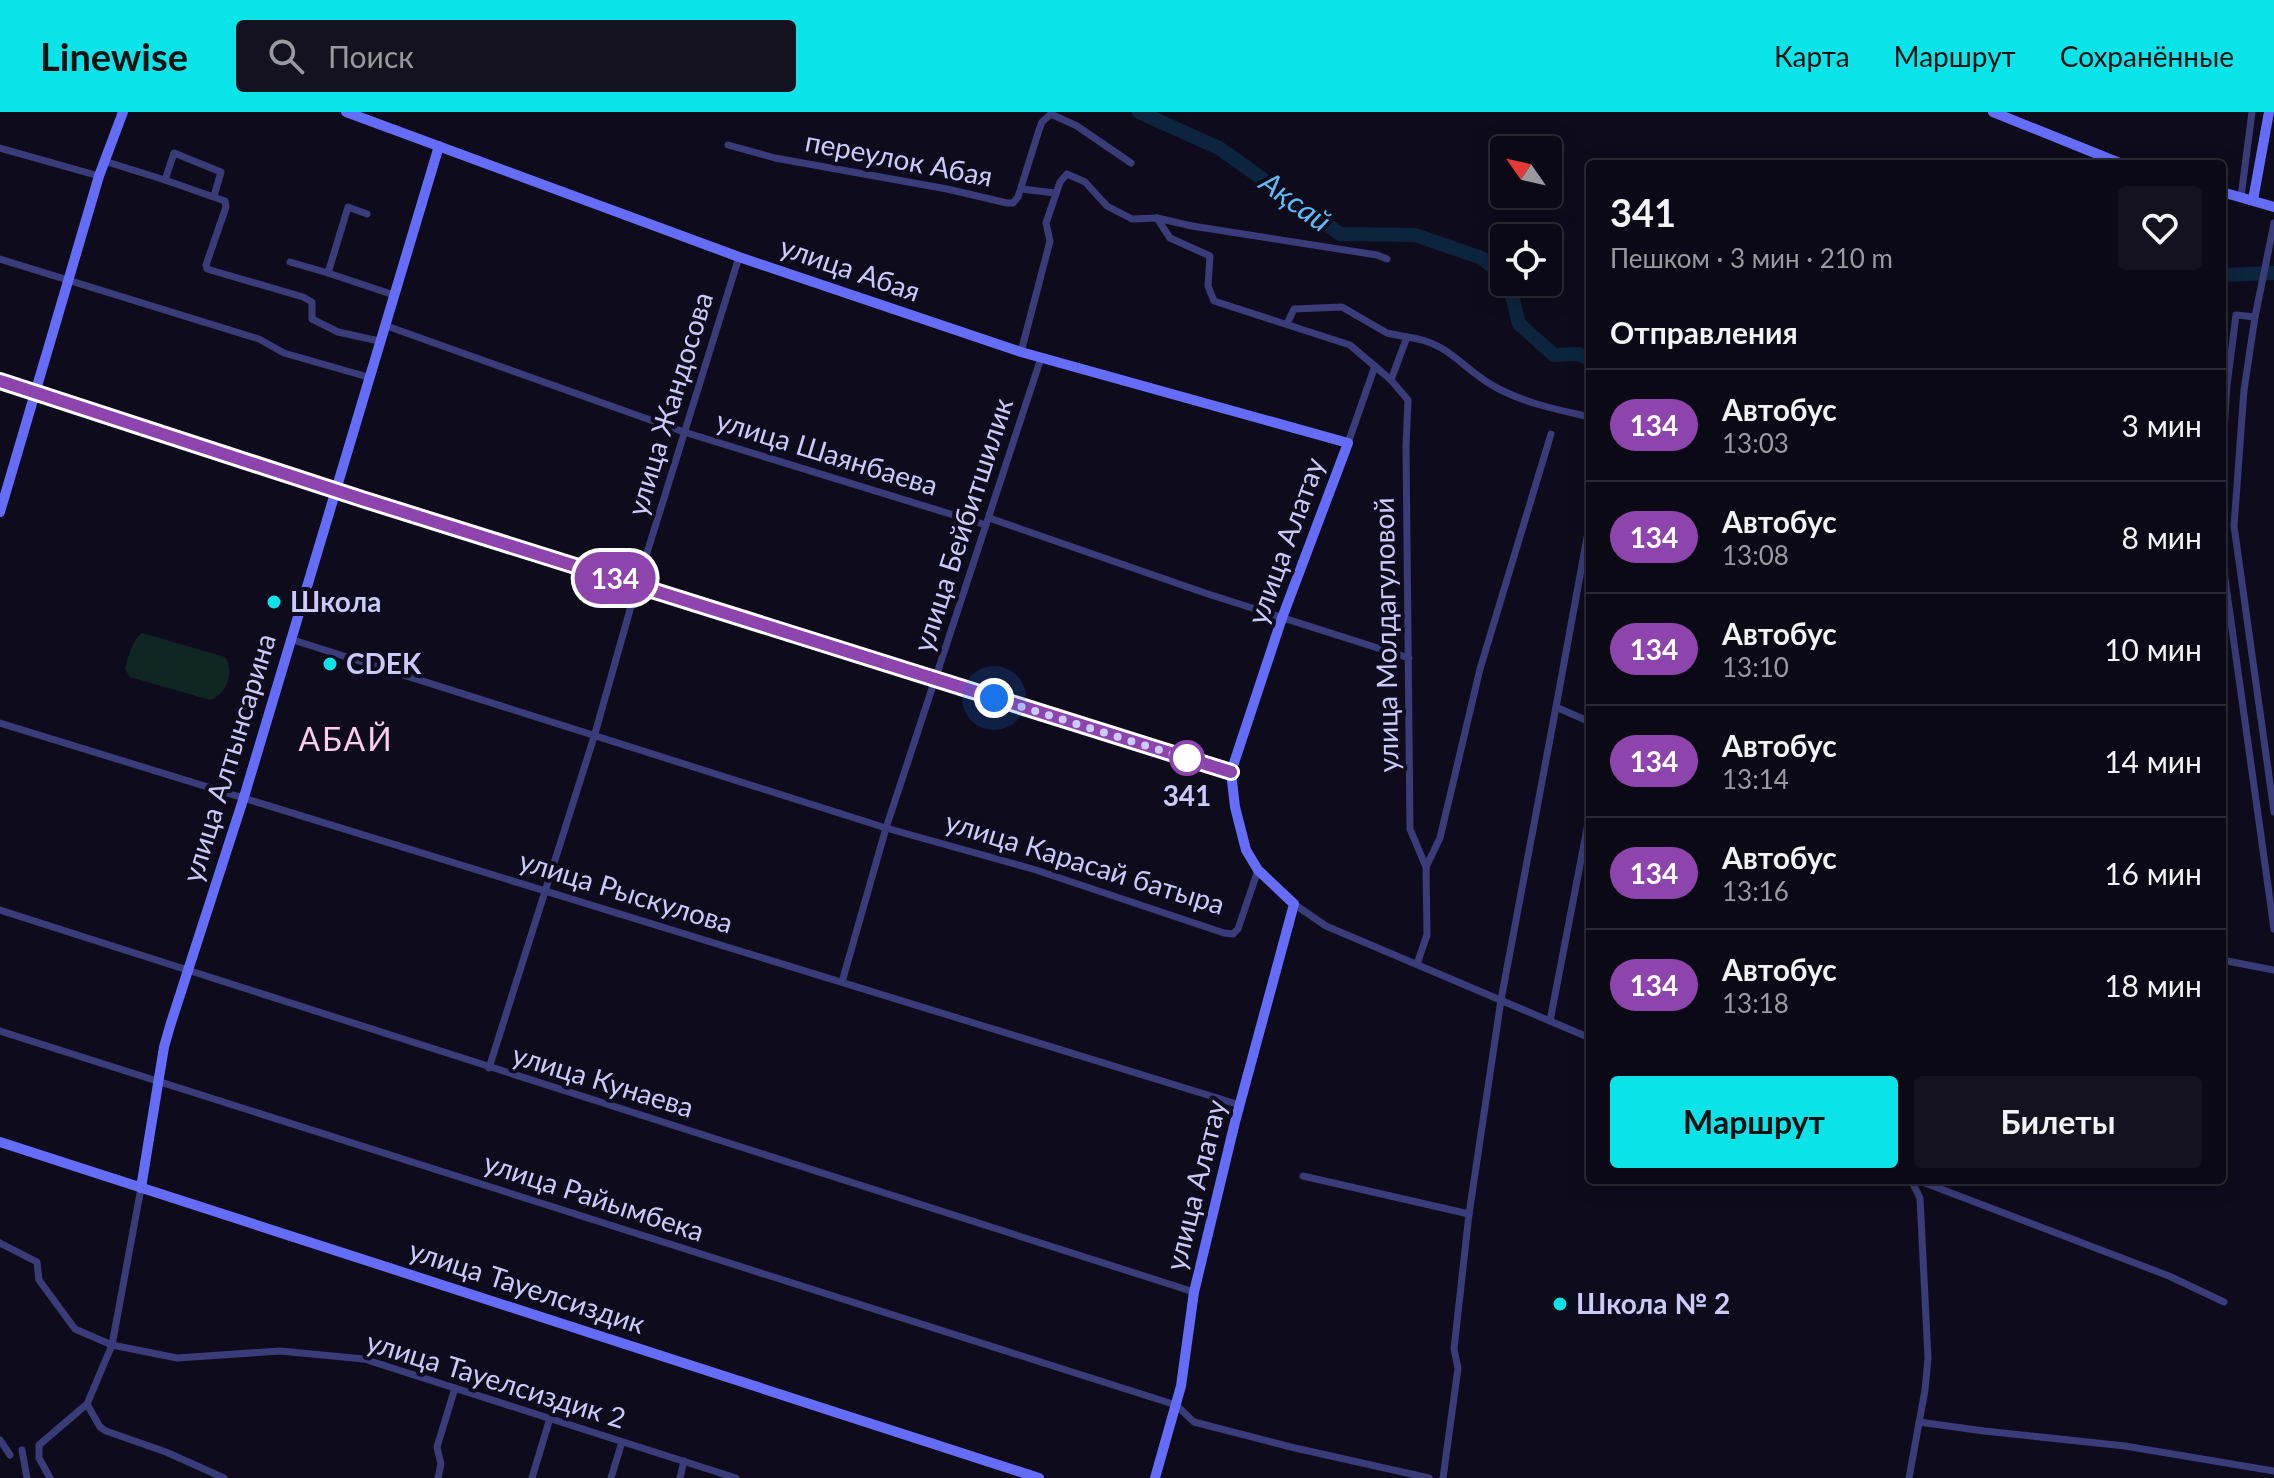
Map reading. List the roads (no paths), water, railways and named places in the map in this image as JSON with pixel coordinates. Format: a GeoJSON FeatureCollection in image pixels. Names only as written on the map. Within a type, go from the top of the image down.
{"type":"FeatureCollection","features":[{"type":"Feature","properties":{"kind":"street"},"geometry":{"type":"LineString","coordinates":[[1,505],[99,176],[123,112]]}},
{"type":"Feature","properties":{"kind":"street","name":"улица Абая"},"geometry":{"type":"LineString","coordinates":[[346,112],[739,257],[1021,352],[1348,443]]}},
{"type":"Feature","properties":{"kind":"street"},"geometry":{"type":"LineString","coordinates":[[1993,112],[2112,160]]}},
{"type":"Feature","properties":{"kind":"street"},"geometry":{"type":"LineString","coordinates":[[2241,197],[2252,112]]}},
{"type":"Feature","properties":{"kind":"street"},"geometry":{"type":"LineString","coordinates":[[2253,200],[2269,112]]}},
{"type":"Feature","properties":{"kind":"street","name":"переулок Абая"},"geometry":{"type":"LineString","coordinates":[[728,145],[775,158],[1007,203],[1013,203],[1022,189],[1042,122],[1051,114],[1077,126],[1131,163]]}},
{"type":"Feature","properties":{"kind":"street","name":"улица Алтынсарина"},"geometry":{"type":"LineString","coordinates":[[87,1404],[112,1345],[164,1047],[244,797],[439,146]]}},
{"type":"Feature","properties":{"kind":"street"},"geometry":{"type":"LineString","coordinates":[[0,148],[99,176]]}},
{"type":"Feature","properties":{"kind":"street"},"geometry":{"type":"LineString","coordinates":[[165,180],[174,153],[221,172],[214,196]]}},
{"type":"Feature","properties":{"kind":"street"},"geometry":{"type":"LineString","coordinates":[[104,161],[225,201],[226,207],[207,269],[303,297],[312,302],[312,319],[338,332],[379,341]]}},
{"type":"Feature","properties":{"kind":"street"},"geometry":{"type":"LineString","coordinates":[[1021,352],[1050,241],[1046,223],[1063,176],[1074,175],[1092,188],[1107,206],[1132,219],[1157,218],[1387,259]]}},
{"type":"Feature","properties":{"kind":"street"},"geometry":{"type":"LineString","coordinates":[[1022,189],[1055,193]]}},
{"type":"Feature","properties":{"kind":"street"},"geometry":{"type":"LineString","coordinates":[[2226,193],[2274,207]]}},
{"type":"Feature","properties":{"kind":"street"},"geometry":{"type":"LineString","coordinates":[[328,273],[348,207],[367,214]]}},
{"type":"Feature","properties":{"kind":"street"},"geometry":{"type":"LineString","coordinates":[[1157,218],[1170,238],[1210,256],[1208,286],[1214,301],[1350,345],[1391,380],[1407,337]]}},
{"type":"Feature","properties":{"kind":"street"},"geometry":{"type":"LineString","coordinates":[[2273,227],[2244,390],[2234,526],[2274,812]]}},
{"type":"Feature","properties":{"kind":"street","name":"улица Жандосова"},"geometry":{"type":"LineString","coordinates":[[489,1068],[594,737],[637,585],[739,257]]}},
{"type":"Feature","properties":{"kind":"street"},"geometry":{"type":"LineString","coordinates":[[0,259],[259,339],[284,353],[368,377]]}},
{"type":"Feature","properties":{"kind":"street"},"geometry":{"type":"LineString","coordinates":[[290,262],[394,295]]}},
{"type":"Feature","properties":{"kind":"street"},"geometry":{"type":"LineString","coordinates":[[1287,324],[1294,309],[1342,307],[1387,333],[1434,342],[1499,390],[1549,408],[1586,416]]}},
{"type":"Feature","properties":{"kind":"street"},"geometry":{"type":"LineString","coordinates":[[2226,366],[2236,315],[2255,317]]}},
{"type":"Feature","properties":{"kind":"street","name":"улица Шаянбаева"},"geometry":{"type":"LineString","coordinates":[[384,325],[684,432],[988,521],[1409,658]]}},
{"type":"Feature","properties":{"kind":"street","name":"улица Бейбитшилик"},"geometry":{"type":"LineString","coordinates":[[842,982],[886,828],[1041,358]]}},
{"type":"Feature","properties":{"kind":"street","name":"улица Алатау"},"geometry":{"type":"LineString","coordinates":[[1258,870],[1242,836],[1231,772],[1282,618],[1375,366]]}},
{"type":"Feature","properties":{"kind":"street","name":"улица Молдагуловой"},"geometry":{"type":"LineString","coordinates":[[1391,380],[1408,400],[1410,829],[1426,867]]}},
{"type":"Feature","properties":{"kind":"street"},"geometry":{"type":"LineString","coordinates":[[0,381],[335,490],[1231,772]]}},
{"type":"Feature","properties":{"kind":"street"},"geometry":{"type":"LineString","coordinates":[[1417,964],[1427,935],[1426,867],[1440,838],[1480,669],[1551,434]]}},
{"type":"Feature","properties":{"kind":"street"},"geometry":{"type":"LineString","coordinates":[[1443,1478],[1458,1368],[1454,1349],[1469,1214],[1501,1000],[1586,543]]}},
{"type":"Feature","properties":{"kind":"street"},"geometry":{"type":"LineString","coordinates":[[2226,586],[2274,929]]}},
{"type":"Feature","properties":{"kind":"street","name":"улица Карасай батыра"},"geometry":{"type":"LineString","coordinates":[[290,639],[594,737],[886,828],[1036,870],[1233,934],[1238,929],[1258,870],[1294,904],[1326,926],[1586,1036]]}},
{"type":"Feature","properties":{"kind":"street"},"geometry":{"type":"LineString","coordinates":[[1556,707],[1586,720]]}},
{"type":"Feature","properties":{"kind":"street","name":"улица Рыскулова"},"geometry":{"type":"LineString","coordinates":[[0,723],[1240,1105]]}},
{"type":"Feature","properties":{"kind":"street"},"geometry":{"type":"LineString","coordinates":[[1550,1021],[1586,834]]}},
{"type":"Feature","properties":{"kind":"street","name":"улица Алатау"},"geometry":{"type":"LineString","coordinates":[[1155,1478],[1187,1355],[1194,1292],[1294,904]]}},
{"type":"Feature","properties":{"kind":"street","name":"улица Кунаева"},"geometry":{"type":"LineString","coordinates":[[0,910],[1194,1292]]}},
{"type":"Feature","properties":{"kind":"street"},"geometry":{"type":"LineString","coordinates":[[2226,961],[2274,970]]}},
{"type":"Feature","properties":{"kind":"street","name":"улица Райымбека"},"geometry":{"type":"LineString","coordinates":[[0,1031],[1176,1405],[1194,1422],[1429,1478]]}},
{"type":"Feature","properties":{"kind":"street","name":"улица Тауелсиздик"},"geometry":{"type":"LineString","coordinates":[[0,1142],[1039,1478]]}},
{"type":"Feature","properties":{"kind":"street"},"geometry":{"type":"LineString","coordinates":[[1303,1176],[1469,1214]]}},
{"type":"Feature","properties":{"kind":"street"},"geometry":{"type":"LineString","coordinates":[[1909,1478],[1928,1358],[1920,1198],[1915,1184]]}},
{"type":"Feature","properties":{"kind":"street"},"geometry":{"type":"LineString","coordinates":[[1925,1184],[2155,1271],[2224,1302]]}},
{"type":"Feature","properties":{"kind":"street","name":"улица Тауелсиздик 2"},"geometry":{"type":"LineString","coordinates":[[0,1243],[37,1262],[39,1280],[75,1329],[112,1345],[177,1358],[280,1351],[364,1359],[736,1478]]}},
{"type":"Feature","properties":{"kind":"street"},"geometry":{"type":"LineString","coordinates":[[438,1478],[441,1464],[437,1447],[455,1388]]}},
{"type":"Feature","properties":{"kind":"street"},"geometry":{"type":"LineString","coordinates":[[50,1478],[39,1458],[39,1445],[87,1404],[100,1427],[106,1431],[166,1452],[224,1478]]}},
{"type":"Feature","properties":{"kind":"street"},"geometry":{"type":"LineString","coordinates":[[532,1478],[550,1418]]}},
{"type":"Feature","properties":{"kind":"street"},"geometry":{"type":"LineString","coordinates":[[1919,1422],[2125,1446],[2274,1471]]}},
{"type":"Feature","properties":{"kind":"street"},"geometry":{"type":"LineString","coordinates":[[0,1440],[10,1455]]}},
{"type":"Feature","properties":{"kind":"street"},"geometry":{"type":"LineString","coordinates":[[611,1478],[622,1442]]}},
{"type":"Feature","properties":{"kind":"street"},"geometry":{"type":"LineString","coordinates":[[22,1450],[27,1478]]}},
{"type":"Feature","properties":{"kind":"street"},"geometry":{"type":"LineString","coordinates":[[680,1478],[684,1461]]}},
{"type":"Feature","properties":{"kind":"waterway","name":"Ақсай"},"geometry":{"type":"LineString","coordinates":[[1139,112],[1219,148],[1340,234],[1415,235],[1482,258],[1490,265]]}},
{"type":"Feature","properties":{"kind":"waterway","name":"Ақсай"},"geometry":{"type":"LineString","coordinates":[[2226,275],[2274,273]]}},
{"type":"Feature","properties":{"kind":"waterway","name":"Ақсай"},"geometry":{"type":"LineString","coordinates":[[1512,296],[1519,324],[1554,355],[1578,354],[1586,357]]}},
{"type":"Feature","properties":{"kind":"place","name":"Школа"},"geometry":{"type":"Point","coordinates":[274,602]}},
{"type":"Feature","properties":{"kind":"place","name":"CDEK"},"geometry":{"type":"Point","coordinates":[330,664]}},
{"type":"Feature","properties":{"kind":"place","name":"341"},"geometry":{"type":"Point","coordinates":[1187,758]}},
{"type":"Feature","properties":{"kind":"place","name":"Школа № 2"},"geometry":{"type":"Point","coordinates":[1560,1304]}},
{"type":"Feature","properties":{"kind":"district","name":"АБАЙ"},"geometry":{"type":"Point","coordinates":[346,740]}}]}
